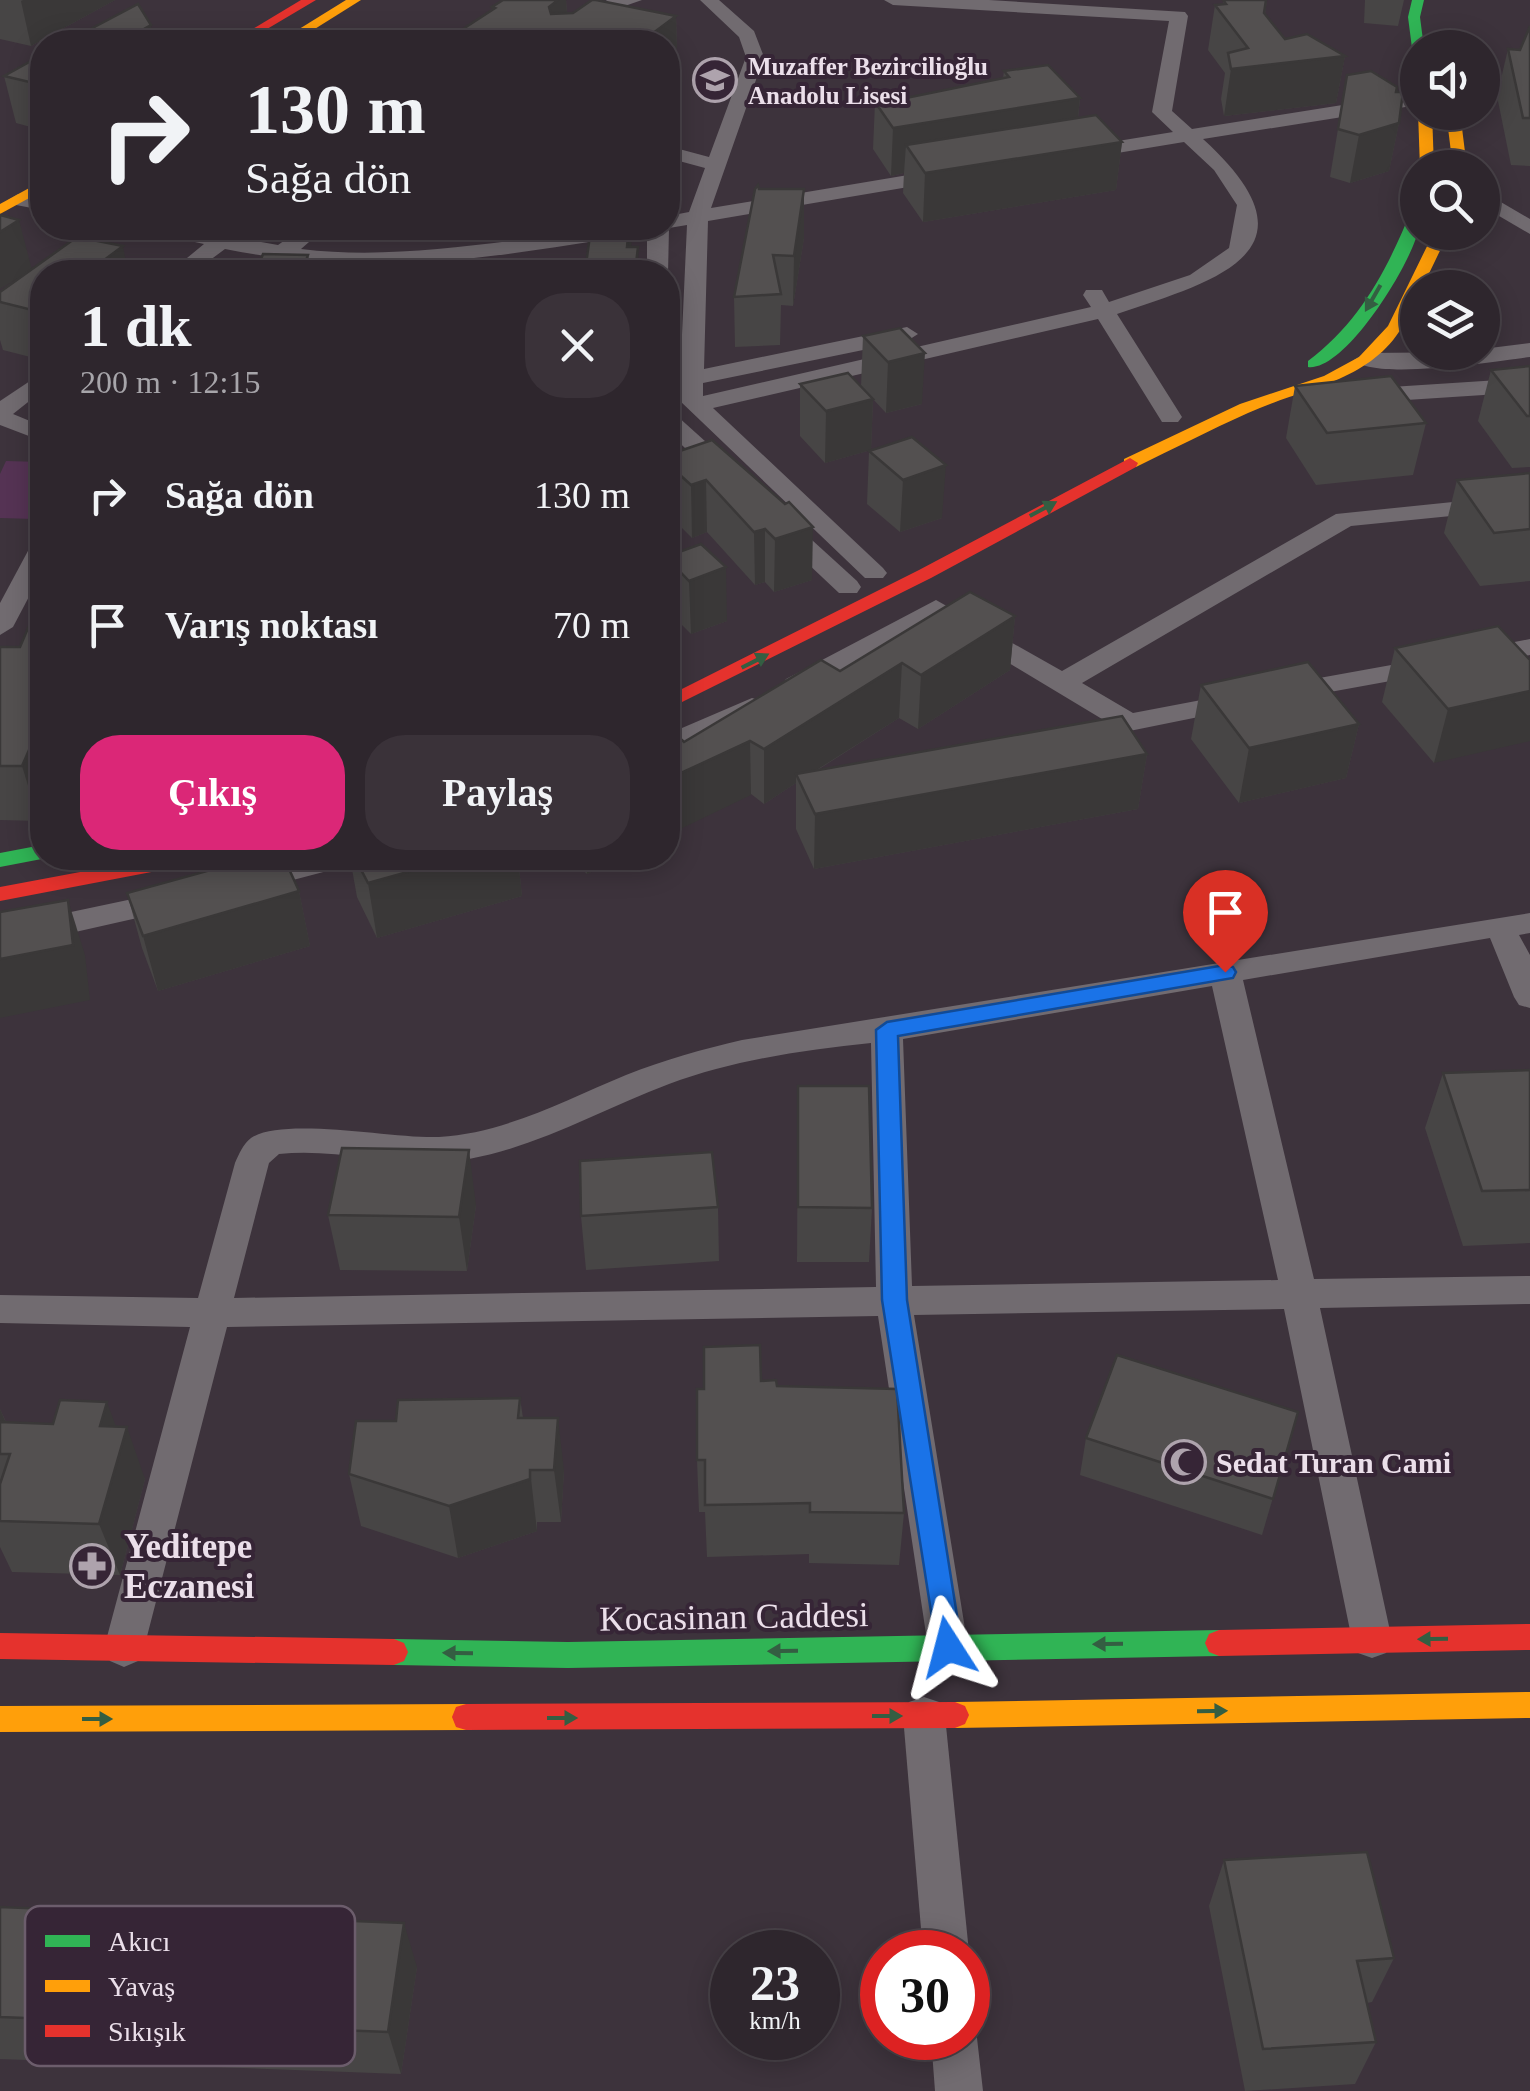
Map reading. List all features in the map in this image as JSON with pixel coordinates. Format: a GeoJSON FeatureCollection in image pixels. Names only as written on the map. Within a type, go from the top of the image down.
{"type":"FeatureCollection","features":[{"type":"Feature","properties":{"kind":"street"},"geometry":{"type":"LineString","coordinates":[[259,30],[310,0]]}},
{"type":"Feature","properties":{"kind":"street"},"geometry":{"type":"LineString","coordinates":[[304,30],[355,0]]}},
{"type":"Feature","properties":{"kind":"street"},"geometry":{"type":"LineString","coordinates":[[578,30],[614,3],[634,0]]}},
{"type":"Feature","properties":{"kind":"street"},"geometry":{"type":"LineString","coordinates":[[709,0],[748,35],[755,57],[698,217],[691,400],[889,574],[936,608],[1126,721]]}},
{"type":"Feature","properties":{"kind":"street"},"geometry":{"type":"LineString","coordinates":[[696,405],[1198,280],[1238,250],[1246,227],[1247,205],[1221,166],[1182,137],[1162,112],[1180,8],[893,0]]}},
{"type":"Feature","properties":{"kind":"street"},"geometry":{"type":"LineString","coordinates":[[1416,30],[1418,0]]}},
{"type":"Feature","properties":{"kind":"street"},"geometry":{"type":"LineString","coordinates":[[1058,157],[1400,102]]}},
{"type":"Feature","properties":{"kind":"street"},"geometry":{"type":"LineString","coordinates":[[680,155],[718,165]]}},
{"type":"Feature","properties":{"kind":"street"},"geometry":{"type":"LineString","coordinates":[[680,220],[961,172]]}},
{"type":"Feature","properties":{"kind":"street"},"geometry":{"type":"LineString","coordinates":[[1500,209],[1530,228]]}},
{"type":"Feature","properties":{"kind":"street"},"geometry":{"type":"LineString","coordinates":[[217,240],[336,260]]}},
{"type":"Feature","properties":{"kind":"street"},"geometry":{"type":"LineString","coordinates":[[281,253],[299,240]]}},
{"type":"Feature","properties":{"kind":"street"},"geometry":{"type":"LineString","coordinates":[[444,258],[452,240]]}},
{"type":"Feature","properties":{"kind":"street"},"geometry":{"type":"LineString","coordinates":[[429,260],[560,240]]}},
{"type":"Feature","properties":{"kind":"street"},"geometry":{"type":"LineString","coordinates":[[197,260],[222,241]]}},
{"type":"Feature","properties":{"kind":"street"},"geometry":{"type":"LineString","coordinates":[[246,260],[252,247]]}},
{"type":"Feature","properties":{"kind":"street"},"geometry":{"type":"LineString","coordinates":[[1099,303],[1161,421],[1297,371],[1334,352],[1353,334],[1401,250]]}},
{"type":"Feature","properties":{"kind":"street"},"geometry":{"type":"LineString","coordinates":[[680,696],[889,574],[1180,436],[1330,379],[1365,360],[1396,328],[1433,250]]}},
{"type":"Feature","properties":{"kind":"street"},"geometry":{"type":"LineString","coordinates":[[691,378],[1099,303]]}},
{"type":"Feature","properties":{"kind":"street"},"geometry":{"type":"LineString","coordinates":[[1365,360],[1435,362],[1530,350]]}},
{"type":"Feature","properties":{"kind":"street"},"geometry":{"type":"LineString","coordinates":[[1330,379],[1361,396],[1530,385]]}},
{"type":"Feature","properties":{"kind":"street"},"geometry":{"type":"LineString","coordinates":[[30,390],[0,415],[30,429]]}},
{"type":"Feature","properties":{"kind":"street"},"geometry":{"type":"LineString","coordinates":[[680,431],[758,504],[840,591],[889,574]]}},
{"type":"Feature","properties":{"kind":"street"},"geometry":{"type":"LineString","coordinates":[[682,467],[710,459]]}},
{"type":"Feature","properties":{"kind":"street"},"geometry":{"type":"LineString","coordinates":[[1062,683],[1344,519],[1530,501]]}},
{"type":"Feature","properties":{"kind":"street"},"geometry":{"type":"LineString","coordinates":[[0,627],[30,571]]}},
{"type":"Feature","properties":{"kind":"street"},"geometry":{"type":"LineString","coordinates":[[680,738],[827,670],[936,608]]}},
{"type":"Feature","properties":{"kind":"street"},"geometry":{"type":"LineString","coordinates":[[1052,738],[1530,647]]}},
{"type":"Feature","properties":{"kind":"street"},"geometry":{"type":"LineString","coordinates":[[0,860],[30,854]]}},
{"type":"Feature","properties":{"kind":"street"},"geometry":{"type":"LineString","coordinates":[[0,894],[125,870]]}},
{"type":"Feature","properties":{"kind":"street"},"geometry":{"type":"LineString","coordinates":[[0,938],[293,870]]}},
{"type":"Feature","properties":{"kind":"street"},"geometry":{"type":"LineString","coordinates":[[124,1648],[254,1155],[270,1142],[439,1150],[464,1147],[518,1134],[728,1052],[785,1040],[887,1030],[1514,924],[1513,951],[1530,997]]}},
{"type":"Feature","properties":{"kind":"street"},"geometry":{"type":"LineString","coordinates":[[1225,972],[1299,1293],[1372,1640]]}},
{"type":"Feature","properties":{"kind":"street"},"geometry":{"type":"LineString","coordinates":[[887,1030],[894,1300],[948,1647]]}},
{"type":"Feature","properties":{"kind":"street"},"geometry":{"type":"LineString","coordinates":[[0,1309],[211,1314],[1530,1290]]}},
{"type":"Feature","properties":{"kind":"street","name":"Kocasinan Caddesi"},"geometry":{"type":"LineString","coordinates":[[0,1646],[568,1655],[1530,1637]]}},
{"type":"Feature","properties":{"kind":"street"},"geometry":{"type":"LineString","coordinates":[[0,1719],[924,1716],[1530,1705]]}},
{"type":"Feature","properties":{"kind":"street"},"geometry":{"type":"LineString","coordinates":[[924,1716],[944,1930]]}},
{"type":"Feature","properties":{"kind":"street"},"geometry":{"type":"LineString","coordinates":[[956,2060],[959,2091]]}},
{"type":"Feature","properties":{"kind":"shaded area"},"geometry":{"type":"Polygon","coordinates":[[[6,461],[30,462],[30,519],[0,518],[0,474],[6,461]]]}},
{"type":"Feature","properties":{"kind":"building"},"geometry":{"type":"Polygon","coordinates":[[[503,0],[558,0],[549,7],[551,14],[573,13],[596,0],[676,16],[657,30],[461,30],[495,8],[492,7],[503,0]]]}},
{"type":"Feature","properties":{"kind":"building"},"geometry":{"type":"Polygon","coordinates":[[[1223,0],[1266,0],[1264,13],[1285,39],[1307,34],[1345,56],[1231,69],[1228,53],[1248,48],[1215,5],[1226,4],[1223,0]]]}},
{"type":"Feature","properties":{"kind":"building"},"geometry":{"type":"Polygon","coordinates":[[[138,4],[151,25],[142,30],[89,30],[138,4]]]}},
{"type":"Feature","properties":{"kind":"building"},"geometry":{"type":"Polygon","coordinates":[[[1530,26],[1530,118],[1523,118],[1508,49],[1520,50],[1530,26]]]}},
{"type":"Feature","properties":{"kind":"building"},"geometry":{"type":"Polygon","coordinates":[[[30,62],[30,82],[4,76],[30,62]]]}},
{"type":"Feature","properties":{"kind":"building"},"geometry":{"type":"Polygon","coordinates":[[[1048,65],[1080,98],[893,128],[875,102],[1009,77],[1004,71],[1048,65]]]}},
{"type":"Feature","properties":{"kind":"building"},"geometry":{"type":"Polygon","coordinates":[[[1371,71],[1397,87],[1399,123],[1359,135],[1338,129],[1347,75],[1371,71]]]}},
{"type":"Feature","properties":{"kind":"building"},"geometry":{"type":"Polygon","coordinates":[[[1096,115],[1122,142],[925,173],[906,145],[1096,115]]]}},
{"type":"Feature","properties":{"kind":"building"},"geometry":{"type":"Polygon","coordinates":[[[758,185],[759,189],[804,189],[794,256],[773,255],[781,294],[734,297],[755,189],[758,185]]]}},
{"type":"Feature","properties":{"kind":"building"},"geometry":{"type":"Polygon","coordinates":[[[0,215],[19,220],[0,232],[0,215]]]}},
{"type":"Feature","properties":{"kind":"building"},"geometry":{"type":"Polygon","coordinates":[[[73,240],[123,246],[104,260],[45,260],[73,240]]]}},
{"type":"Feature","properties":{"kind":"building"},"geometry":{"type":"Polygon","coordinates":[[[589,240],[628,240],[627,247],[638,247],[636,260],[587,260],[589,240]]]}},
{"type":"Feature","properties":{"kind":"building"},"geometry":{"type":"Polygon","coordinates":[[[263,254],[308,255],[306,260],[261,260],[263,254]]]}},
{"type":"Feature","properties":{"kind":"building"},"geometry":{"type":"Polygon","coordinates":[[[30,271],[30,310],[0,302],[0,292],[30,271]]]}},
{"type":"Feature","properties":{"kind":"building"},"geometry":{"type":"Polygon","coordinates":[[[900,328],[925,353],[888,362],[863,336],[900,328]]]}},
{"type":"Feature","properties":{"kind":"building"},"geometry":{"type":"Polygon","coordinates":[[[1530,366],[1530,416],[1491,370],[1530,366]]]}},
{"type":"Feature","properties":{"kind":"building"},"geometry":{"type":"Polygon","coordinates":[[[848,373],[873,399],[826,411],[800,384],[848,373]]]}},
{"type":"Feature","properties":{"kind":"building"},"geometry":{"type":"Polygon","coordinates":[[[1391,376],[1426,423],[1327,433],[1295,386],[1391,376]]]}},
{"type":"Feature","properties":{"kind":"building"},"geometry":{"type":"Polygon","coordinates":[[[912,437],[946,465],[903,480],[869,451],[912,437]]]}},
{"type":"Feature","properties":{"kind":"building"},"geometry":{"type":"Polygon","coordinates":[[[712,440],[785,504],[789,502],[813,527],[775,539],[765,529],[754,532],[706,480],[691,485],[680,475],[680,451],[712,440]]]}},
{"type":"Feature","properties":{"kind":"building"},"geometry":{"type":"Polygon","coordinates":[[[1530,473],[1530,529],[1494,533],[1457,480],[1530,473]]]}},
{"type":"Feature","properties":{"kind":"building"},"geometry":{"type":"Polygon","coordinates":[[[701,544],[726,567],[689,581],[680,572],[680,552],[701,544]]]}},
{"type":"Feature","properties":{"kind":"building"},"geometry":{"type":"Polygon","coordinates":[[[970,592],[1015,616],[921,675],[902,663],[764,749],[750,741],[680,773],[680,738],[684,742],[821,660],[840,671],[970,592]]]}},
{"type":"Feature","properties":{"kind":"building"},"geometry":{"type":"Polygon","coordinates":[[[30,623],[30,748],[22,766],[0,766],[0,647],[20,647],[30,623]]]}},
{"type":"Feature","properties":{"kind":"building"},"geometry":{"type":"Polygon","coordinates":[[[1498,626],[1530,660],[1530,691],[1448,709],[1395,648],[1498,626]]]}},
{"type":"Feature","properties":{"kind":"building"},"geometry":{"type":"Polygon","coordinates":[[[1308,662],[1359,724],[1249,748],[1201,685],[1308,662]]]}},
{"type":"Feature","properties":{"kind":"building"},"geometry":{"type":"Polygon","coordinates":[[[1122,716],[1147,754],[815,814],[796,774],[1122,716]]]}},
{"type":"Feature","properties":{"kind":"building"},"geometry":{"type":"Polygon","coordinates":[[[210,870],[289,870],[299,891],[143,936],[127,893],[210,870]]]}},
{"type":"Feature","properties":{"kind":"building"},"geometry":{"type":"Polygon","coordinates":[[[361,870],[415,870],[368,883],[361,870]]]}},
{"type":"Feature","properties":{"kind":"building"},"geometry":{"type":"Polygon","coordinates":[[[68,900],[73,945],[0,959],[0,912],[68,900]]]}},
{"type":"Feature","properties":{"kind":"building"},"geometry":{"type":"Polygon","coordinates":[[[1530,1070],[1530,1190],[1482,1191],[1443,1073],[1530,1070]]]}},
{"type":"Feature","properties":{"kind":"building"},"geometry":{"type":"Polygon","coordinates":[[[798,1086],[869,1086],[872,1208],[798,1207],[798,1086]]]}},
{"type":"Feature","properties":{"kind":"building"},"geometry":{"type":"Polygon","coordinates":[[[342,1148],[469,1150],[459,1217],[328,1215],[342,1148]]]}},
{"type":"Feature","properties":{"kind":"building"},"geometry":{"type":"Polygon","coordinates":[[[712,1152],[718,1207],[581,1216],[580,1161],[712,1152]]]}},
{"type":"Feature","properties":{"kind":"building"},"geometry":{"type":"Polygon","coordinates":[[[760,1345],[761,1381],[776,1380],[777,1386],[897,1389],[904,1513],[810,1512],[810,1503],[705,1505],[705,1460],[697,1460],[697,1389],[704,1389],[704,1347],[760,1345]]]}},
{"type":"Feature","properties":{"kind":"building"},"geometry":{"type":"Polygon","coordinates":[[[1117,1355],[1298,1412],[1273,1499],[1086,1438],[1117,1355]]]}},
{"type":"Feature","properties":{"kind":"building"},"geometry":{"type":"Polygon","coordinates":[[[520,1398],[518,1418],[558,1418],[554,1470],[530,1470],[530,1479],[449,1506],[349,1474],[356,1421],[396,1421],[398,1400],[520,1398]]]}},
{"type":"Feature","properties":{"kind":"building"},"geometry":{"type":"Polygon","coordinates":[[[60,1400],[107,1402],[100,1426],[127,1427],[99,1524],[0,1521],[0,1484],[10,1454],[0,1454],[0,1422],[53,1424],[60,1400]]]}},
{"type":"Feature","properties":{"kind":"building"},"geometry":{"type":"Polygon","coordinates":[[[1367,1852],[1394,1958],[1357,1961],[1376,2042],[1263,2049],[1224,1860],[1367,1852]]]}},
{"type":"Feature","properties":{"kind":"building"},"geometry":{"type":"Polygon","coordinates":[[[0,1907],[25,1908],[25,2018],[0,2017],[0,1907]]]}},
{"type":"Feature","properties":{"kind":"building"},"geometry":{"type":"Polygon","coordinates":[[[355,1921],[404,1923],[388,2032],[355,2031],[355,1921]]]}},
{"type":"Feature","properties":{"kind":"traffic: fast"},"geometry":{"type":"LineString","coordinates":[[1416,30],[1418,0]]}},
{"type":"Feature","properties":{"kind":"traffic: fast"},"geometry":{"type":"LineString","coordinates":[[1314,364],[1333,350],[1364,316],[1402,250]]}},
{"type":"Feature","properties":{"kind":"traffic: fast"},"geometry":{"type":"LineString","coordinates":[[0,860],[30,854]]}},
{"type":"Feature","properties":{"kind":"traffic: fast"},"geometry":{"type":"LineString","coordinates":[[394,1652],[568,1655],[1219,1643]]}},
{"type":"Feature","properties":{"kind":"traffic: slow"},"geometry":{"type":"LineString","coordinates":[[304,30],[355,0]]}},
{"type":"Feature","properties":{"kind":"traffic: slow"},"geometry":{"type":"LineString","coordinates":[[1426,130],[1426,150]]}},
{"type":"Feature","properties":{"kind":"traffic: slow"},"geometry":{"type":"LineString","coordinates":[[1455,130],[1458,150]]}},
{"type":"Feature","properties":{"kind":"traffic: slow"},"geometry":{"type":"LineString","coordinates":[[0,210],[30,192]]}},
{"type":"Feature","properties":{"kind":"traffic: slow"},"geometry":{"type":"LineString","coordinates":[[1130,463],[1246,407],[1330,379],[1365,360],[1395,328],[1433,250]]}},
{"type":"Feature","properties":{"kind":"traffic: slow"},"geometry":{"type":"LineString","coordinates":[[955,1715],[1530,1705]]}},
{"type":"Feature","properties":{"kind":"traffic: slow"},"geometry":{"type":"LineString","coordinates":[[0,1719],[466,1717]]}},
{"type":"Feature","properties":{"kind":"traffic: jam"},"geometry":{"type":"LineString","coordinates":[[258,30],[310,0]]}},
{"type":"Feature","properties":{"kind":"traffic: jam"},"geometry":{"type":"LineString","coordinates":[[680,697],[925,574],[1130,463]]}},
{"type":"Feature","properties":{"kind":"traffic: jam"},"geometry":{"type":"LineString","coordinates":[[0,894],[125,870]]}},
{"type":"Feature","properties":{"kind":"traffic: jam"},"geometry":{"type":"LineString","coordinates":[[1219,1643],[1530,1637]]}},
{"type":"Feature","properties":{"kind":"traffic: jam"},"geometry":{"type":"LineString","coordinates":[[0,1646],[394,1652]]}},
{"type":"Feature","properties":{"kind":"traffic: jam"},"geometry":{"type":"LineString","coordinates":[[466,1717],[955,1715]]}},
{"type":"Feature","properties":{"kind":"place","name":"Muzaffer Bezircilioğlu Anadolu Lisesi"},"geometry":{"type":"Point","coordinates":[715,80]}},
{"type":"Feature","properties":{"kind":"place","name":"Sedat Turan Cami"},"geometry":{"type":"Point","coordinates":[1184,1462]}},
{"type":"Feature","properties":{"kind":"place","name":"Yeditepe Eczanesi"},"geometry":{"type":"Point","coordinates":[92,1566]}},
{"type":"Feature","properties":{"kind":"route"},"geometry":{"type":"LineString","coordinates":[[948,1647],[894,1300],[887,1030],[1225,972]]}}]}
